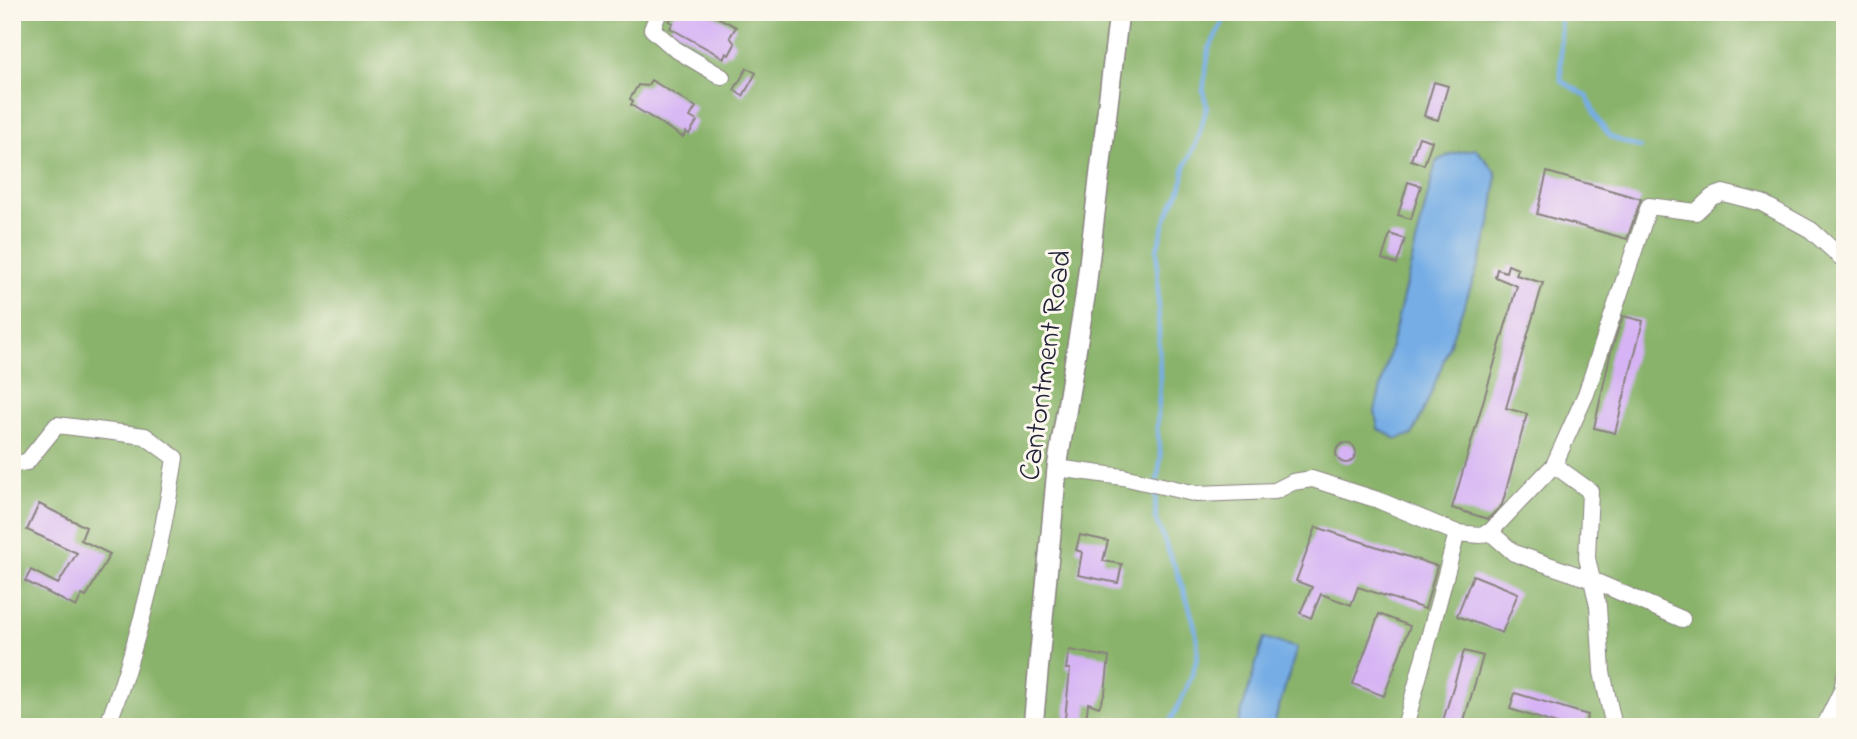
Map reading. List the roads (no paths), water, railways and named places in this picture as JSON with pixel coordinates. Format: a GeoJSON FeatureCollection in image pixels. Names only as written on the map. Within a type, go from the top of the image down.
{"type":"FeatureCollection","features":[{"type":"Feature","properties":{"kind":"street"},"geometry":{"type":"LineString","coordinates":[[659,12],[652,29],[675,49],[722,78]]}},
{"type":"Feature","properties":{"kind":"street","name":"Cantontment Road"},"geometry":{"type":"LineString","coordinates":[[1033,727],[1057,468],[1085,297],[1119,12]]}},
{"type":"Feature","properties":{"kind":"street"},"geometry":{"type":"LineString","coordinates":[[1057,468],[1123,477],[1197,494],[1275,491],[1293,482],[1312,479],[1378,500],[1457,533],[1479,535],[1490,532],[1554,465],[1586,394],[1649,206],[1696,212],[1712,197],[1723,193],[1762,203],[1811,230],[1845,261]]}},
{"type":"Feature","properties":{"kind":"street"},"geometry":{"type":"LineString","coordinates":[[12,464],[27,462],[57,425],[145,436],[175,458],[162,545],[120,694],[107,727]]}},
{"type":"Feature","properties":{"kind":"street"},"geometry":{"type":"LineString","coordinates":[[1554,465],[1590,491],[1587,558],[1598,606],[1602,672],[1614,727]]}},
{"type":"Feature","properties":{"kind":"street"},"geometry":{"type":"LineString","coordinates":[[1490,532],[1514,554],[1592,580],[1682,619]]}},
{"type":"Feature","properties":{"kind":"street"},"geometry":{"type":"LineString","coordinates":[[1405,727],[1457,533]]}},
{"type":"Feature","properties":{"kind":"street"},"geometry":{"type":"LineString","coordinates":[[1824,727],[1842,690],[1845,675]]}},
{"type":"Feature","properties":{"kind":"water"},"geometry":{"type":"Polygon","coordinates":[[[1476,149],[1496,172],[1493,211],[1484,249],[1419,421],[1412,435],[1397,439],[1378,429],[1375,411],[1436,162],[1451,154],[1476,149]]]}},
{"type":"Feature","properties":{"kind":"water"},"geometry":{"type":"Polygon","coordinates":[[[1264,638],[1297,648],[1273,727],[1237,727],[1264,638]]]}},
{"type":"Feature","properties":{"kind":"waterway"},"geometry":{"type":"LineString","coordinates":[[1157,481],[1161,457],[1157,428],[1160,384],[1157,249],[1167,216],[1182,186],[1184,169],[1198,139],[1207,106],[1203,91],[1209,49],[1228,12]]}},
{"type":"Feature","properties":{"kind":"waterway"},"geometry":{"type":"LineString","coordinates":[[1560,12],[1561,81],[1587,96],[1597,119],[1611,137],[1640,148]]}},
{"type":"Feature","properties":{"kind":"waterway"},"geometry":{"type":"LineString","coordinates":[[1156,489],[1157,522],[1190,609],[1197,644],[1192,675],[1167,727]]}}]}
